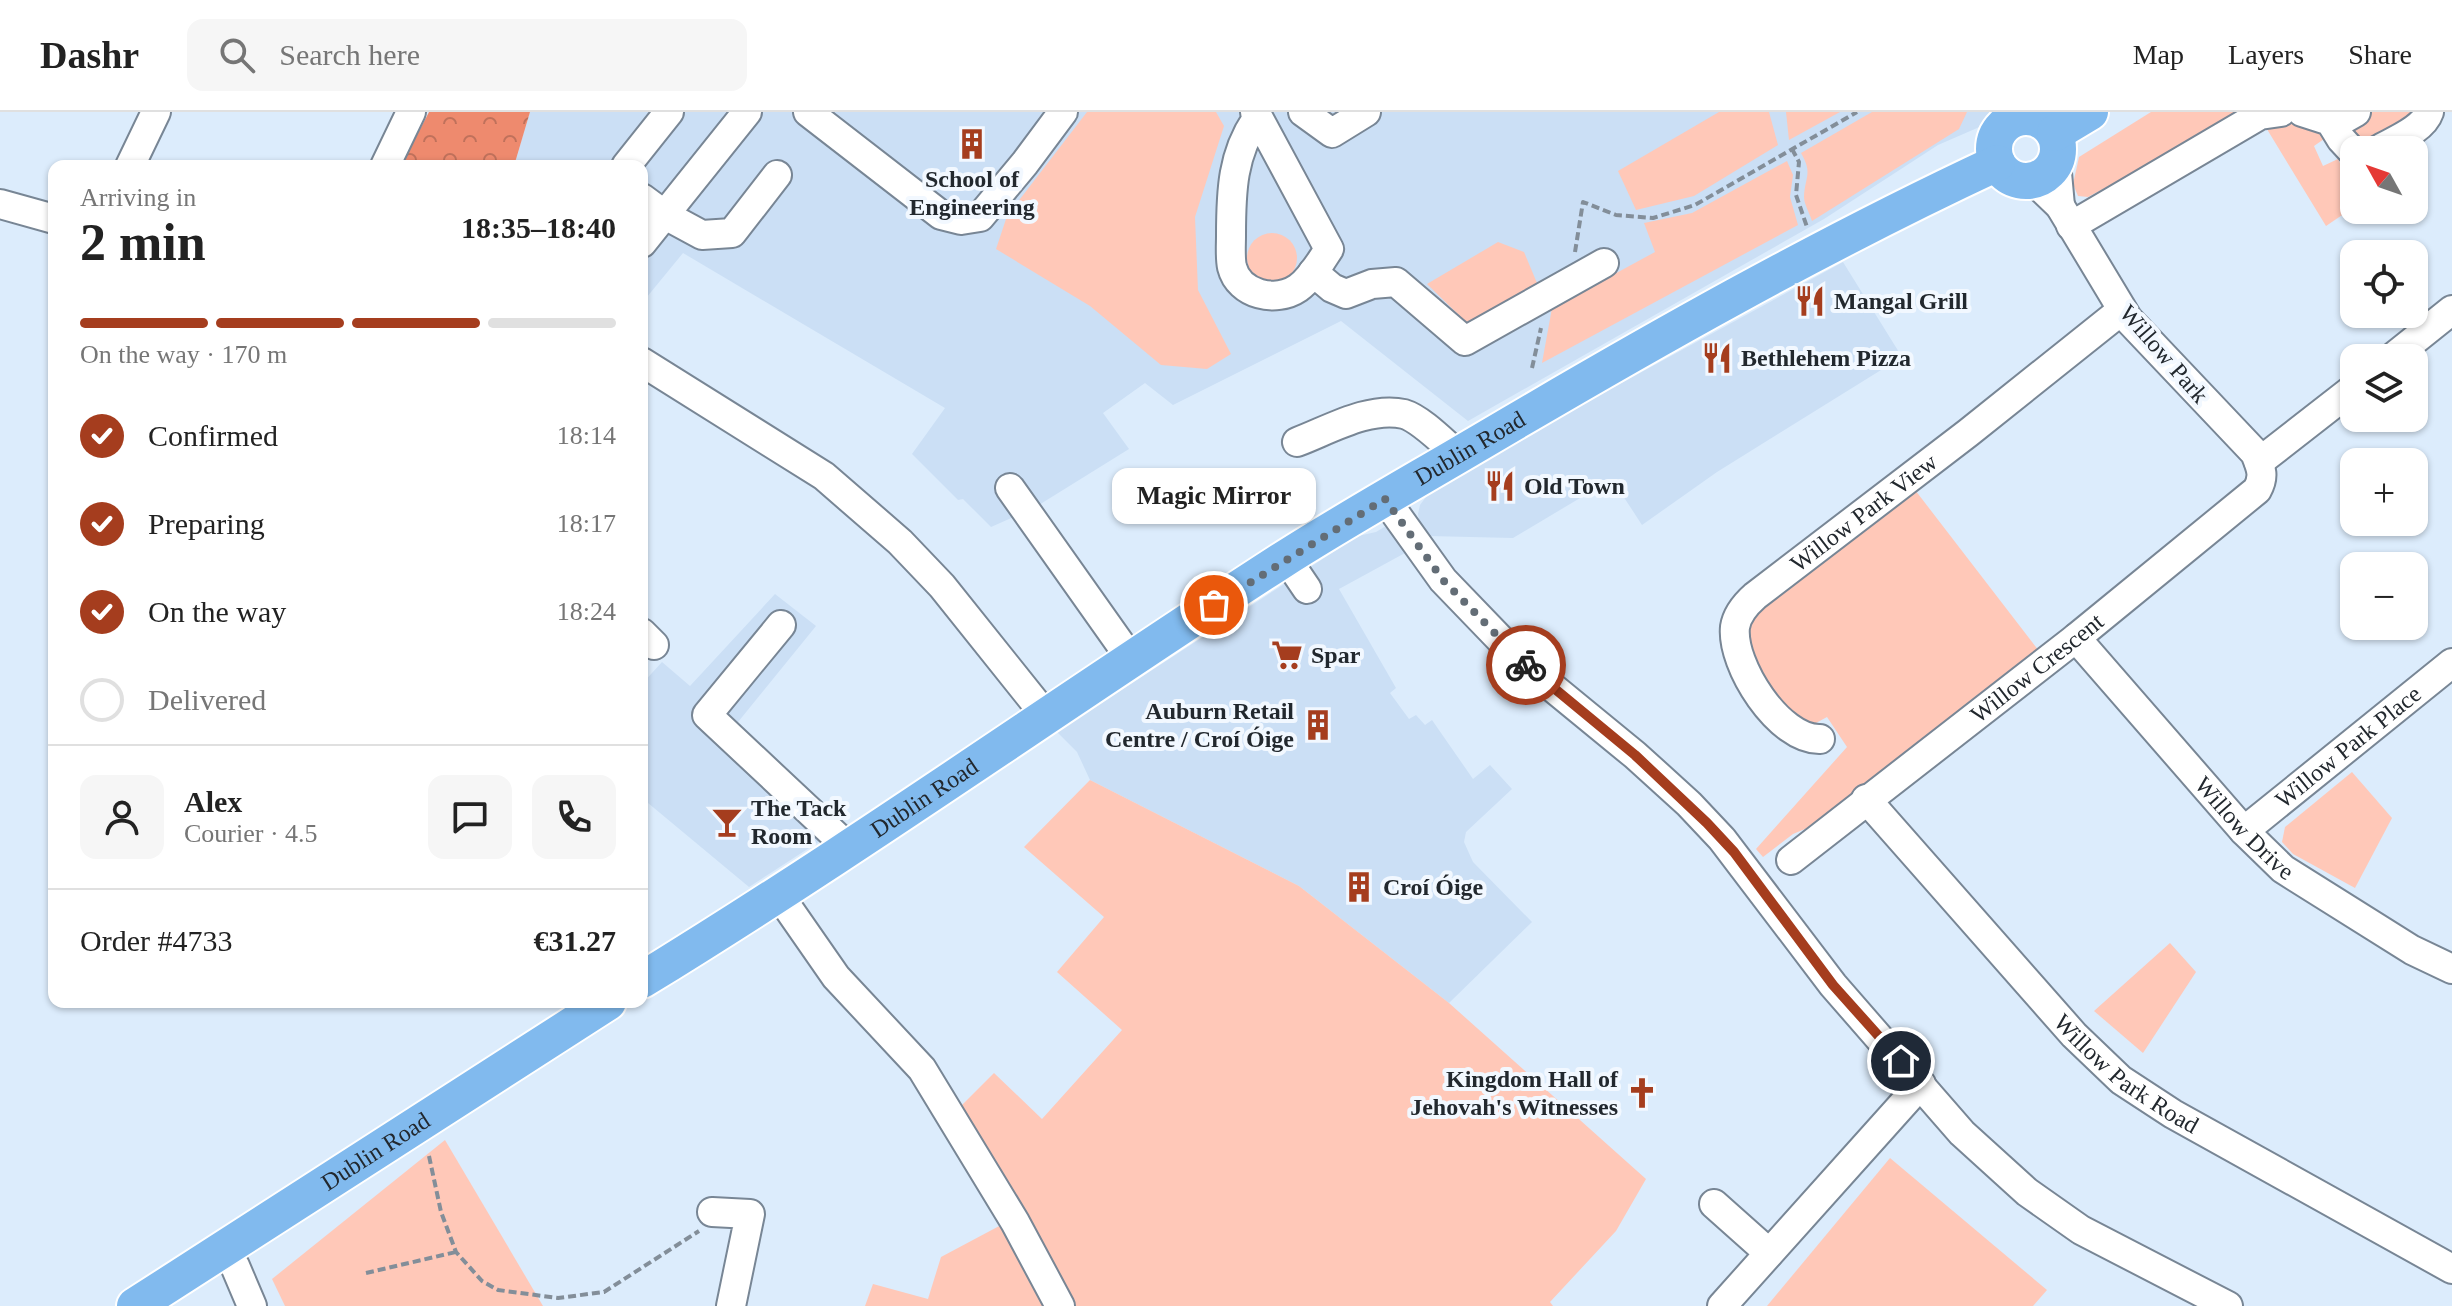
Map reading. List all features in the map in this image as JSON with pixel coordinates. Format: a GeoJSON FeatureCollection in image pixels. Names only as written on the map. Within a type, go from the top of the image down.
{"type":"FeatureCollection","features":[{"type":"Feature","properties":{"kind":"main road"},"geometry":{"type":"LineString","coordinates":[[2048,158],[2048,125],[2029,116],[2008,117],[1993,145],[1997,163],[2012,178],[2048,158],[2090,112]]}},
{"type":"Feature","properties":{"kind":"main road","name":"Dublin Road"},"geometry":{"type":"LineString","coordinates":[[648,976],[850,849],[1286,558],[1676,328],[1787,267],[1997,163]]}},
{"type":"Feature","properties":{"kind":"main road","name":"Dublin Road"},"geometry":{"type":"LineString","coordinates":[[135,1306],[599,1008]]}},
{"type":"Feature","properties":{"kind":"street"},"geometry":{"type":"LineString","coordinates":[[133,160],[156,112]]}},
{"type":"Feature","properties":{"kind":"street"},"geometry":{"type":"LineString","coordinates":[[388,160],[411,112]]}},
{"type":"Feature","properties":{"kind":"street"},"geometry":{"type":"LineString","coordinates":[[631,160],[669,112]]}},
{"type":"Feature","properties":{"kind":"street"},"geometry":{"type":"LineString","coordinates":[[648,236],[747,112]]}},
{"type":"Feature","properties":{"kind":"street"},"geometry":{"type":"LineString","coordinates":[[808,112],[941,215],[961,220],[980,217],[1063,112]]}},
{"type":"Feature","properties":{"kind":"street"},"geometry":{"type":"LineString","coordinates":[[1303,112],[1332,133],[1366,112]]}},
{"type":"Feature","properties":{"kind":"street"},"geometry":{"type":"LineString","coordinates":[[2302,112],[2330,121],[2345,118]]}},
{"type":"Feature","properties":{"kind":"street"},"geometry":{"type":"LineString","coordinates":[[2402,136],[2426,119],[2429,112]]}},
{"type":"Feature","properties":{"kind":"street"},"geometry":{"type":"LineString","coordinates":[[2048,158],[2066,216],[2270,113]]}},
{"type":"Feature","properties":{"kind":"street"},"geometry":{"type":"LineString","coordinates":[[1257,114],[1329,249],[1298,288],[1278,295],[1255,294],[1238,281],[1232,266],[1233,172],[1239,150],[1257,114]]}},
{"type":"Feature","properties":{"kind":"street"},"geometry":{"type":"LineString","coordinates":[[648,202],[702,235],[732,233],[777,175]]}},
{"type":"Feature","properties":{"kind":"street"},"geometry":{"type":"LineString","coordinates":[[0,204],[48,217]]}},
{"type":"Feature","properties":{"kind":"street","name":"Willow Park"},"geometry":{"type":"LineString","coordinates":[[2066,216],[2122,310],[2257,458]]}},
{"type":"Feature","properties":{"kind":"street"},"geometry":{"type":"LineString","coordinates":[[1313,272],[1332,288],[1346,294],[1372,284],[1396,282],[1465,341],[1604,263]]}},
{"type":"Feature","properties":{"kind":"street","name":"Willow Park View"},"geometry":{"type":"LineString","coordinates":[[1820,739],[1796,734],[1771,712],[1754,686],[1735,637],[1737,620],[1746,605],[2122,310]]}},
{"type":"Feature","properties":{"kind":"street"},"geometry":{"type":"LineString","coordinates":[[2410,344],[2452,310]]}},
{"type":"Feature","properties":{"kind":"street"},"geometry":{"type":"LineString","coordinates":[[648,366],[824,476],[900,542],[942,586],[1046,716]]}},
{"type":"Feature","properties":{"kind":"street"},"geometry":{"type":"LineString","coordinates":[[2257,458],[2340,398]]}},
{"type":"Feature","properties":{"kind":"street"},"geometry":{"type":"LineString","coordinates":[[1297,442],[1370,414],[1405,414],[1458,455]]}},
{"type":"Feature","properties":{"kind":"street","name":"Willow Crescent"},"geometry":{"type":"LineString","coordinates":[[1791,860],[2076,638],[2257,490],[2263,473],[2257,458]]}},
{"type":"Feature","properties":{"kind":"street"},"geometry":{"type":"LineString","coordinates":[[1010,488],[1131,659]]}},
{"type":"Feature","properties":{"kind":"street"},"geometry":{"type":"LineString","coordinates":[[1385,499],[1443,580],[1524,664],[1635,755],[1722,839],[1833,985],[1962,1133],[2027,1192],[2081,1230],[2228,1306]]}},
{"type":"Feature","properties":{"kind":"street"},"geometry":{"type":"LineString","coordinates":[[1286,558],[1307,589]]}},
{"type":"Feature","properties":{"kind":"street"},"geometry":{"type":"LineString","coordinates":[[781,625],[707,715],[850,849]]}},
{"type":"Feature","properties":{"kind":"street","name":"Willow Drive"},"geometry":{"type":"LineString","coordinates":[[2076,638],[2244,831],[2283,869],[2412,950],[2452,969]]}},
{"type":"Feature","properties":{"kind":"street","name":"Willow Park Place"},"geometry":{"type":"LineString","coordinates":[[2244,831],[2452,663]]}},
{"type":"Feature","properties":{"kind":"street","name":"Willow Park Road"},"geometry":{"type":"LineString","coordinates":[[1866,799],[2074,1035],[2121,1080],[2173,1114],[2452,1269]]}},
{"type":"Feature","properties":{"kind":"street"},"geometry":{"type":"LineString","coordinates":[[779,895],[836,977],[922,1069],[1015,1222],[1060,1306]]}},
{"type":"Feature","properties":{"kind":"street"},"geometry":{"type":"LineString","coordinates":[[1722,1306],[1921,1084]]}},
{"type":"Feature","properties":{"kind":"street"},"geometry":{"type":"LineString","coordinates":[[1714,1204],[1769,1253]]}},
{"type":"Feature","properties":{"kind":"street"},"geometry":{"type":"LineString","coordinates":[[712,1212],[750,1214],[731,1306]]}},
{"type":"Feature","properties":{"kind":"street"},"geometry":{"type":"LineString","coordinates":[[224,1249],[252,1306]]}},
{"type":"Feature","properties":{"kind":"path"},"geometry":{"type":"LineString","coordinates":[[1561,286],[1572,271],[1583,202],[1616,215],[1653,218],[1695,205],[1857,112]]}},
{"type":"Feature","properties":{"kind":"path"},"geometry":{"type":"LineString","coordinates":[[1792,149],[1799,162],[1796,195],[1819,253]]}},
{"type":"Feature","properties":{"kind":"path"},"geometry":{"type":"LineString","coordinates":[[1532,368],[1542,324]]}},
{"type":"Feature","properties":{"kind":"path"},"geometry":{"type":"LineString","coordinates":[[429,1156],[441,1212],[456,1252],[482,1281],[498,1290],[558,1298],[604,1292],[696,1232],[712,1225],[712,1212]]}},
{"type":"Feature","properties":{"kind":"path"},"geometry":{"type":"LineString","coordinates":[[366,1273],[456,1252]]}},
{"type":"Feature","properties":{"kind":"shaded area"},"geometry":{"type":"Polygon","coordinates":[[[530,112],[2014,112],[1938,145],[1824,219],[1468,421],[1341,321],[1173,405],[1145,383],[1103,413],[1129,449],[1034,508],[991,527],[963,499],[958,500],[912,454],[945,408],[683,253],[648,296],[648,160],[516,160],[530,112]]]}},
{"type":"Feature","properties":{"kind":"shaded area"},"geometry":{"type":"Polygon","coordinates":[[[1087,112],[1216,112],[1224,126],[1195,217],[1198,290],[1231,354],[1207,369],[1161,365],[1090,306],[996,249],[1007,216],[1087,112]]]}},
{"type":"Feature","properties":{"kind":"shaded area"},"geometry":{"type":"Polygon","coordinates":[[[1719,112],[1769,112],[1778,145],[1694,196],[1636,210],[1618,171],[1719,112]]]}},
{"type":"Feature","properties":{"kind":"shaded area"},"geometry":{"type":"Polygon","coordinates":[[[1786,112],[1840,112],[1789,140],[1786,112]]]}},
{"type":"Feature","properties":{"kind":"shaded area"},"geometry":{"type":"Polygon","coordinates":[[[1872,112],[1967,112],[1959,129],[1812,221],[1804,200],[1807,171],[1801,153],[1872,112]]]}},
{"type":"Feature","properties":{"kind":"shaded area"},"geometry":{"type":"Polygon","coordinates":[[[2151,112],[2247,112],[2088,197],[2078,196],[2073,184],[2079,157],[2151,112]]]}},
{"type":"Feature","properties":{"kind":"shaded area"},"geometry":{"type":"Polygon","coordinates":[[[2371,112],[2417,112],[2412,119],[2380,136],[2354,136],[2349,129],[2354,121],[2371,112]]]}},
{"type":"Feature","properties":{"kind":"shaded area"},"geometry":{"type":"Polygon","coordinates":[[[2301,118],[2327,137],[2314,146],[2323,166],[2338,159],[2340,163],[2340,216],[2326,226],[2262,121],[2301,118]]]}},
{"type":"Feature","properties":{"kind":"shaded area"},"geometry":{"type":"Polygon","coordinates":[[[1787,161],[1793,175],[1790,197],[1798,225],[1542,363],[1552,308],[1655,252],[1644,223],[1692,213],[1787,161]]]}},
{"type":"Feature","properties":{"kind":"shaded area"},"geometry":{"type":"Polygon","coordinates":[[[1272,233],[1290,240],[1297,258],[1290,276],[1272,283],[1254,276],[1247,258],[1254,240],[1272,233]]]}},
{"type":"Feature","properties":{"kind":"shaded area"},"geometry":{"type":"Polygon","coordinates":[[[1498,242],[1524,252],[1537,283],[1468,324],[1427,284],[1498,242]]]}},
{"type":"Feature","properties":{"kind":"shaded area"},"geometry":{"type":"Polygon","coordinates":[[[1843,262],[1902,357],[1717,472],[1642,525],[1612,479],[1513,538],[1428,536],[1420,525],[1420,505],[1431,490],[1843,262]]]}},
{"type":"Feature","properties":{"kind":"shaded area"},"geometry":{"type":"Polygon","coordinates":[[[1912,486],[2039,651],[1812,826],[1793,834],[1763,857],[1756,849],[1847,747],[1827,717],[1816,723],[1799,724],[1790,717],[1748,654],[1747,620],[1912,486]]]}},
{"type":"Feature","properties":{"kind":"shaded area"},"geometry":{"type":"Polygon","coordinates":[[[1386,526],[1405,553],[1339,589],[1396,688],[1390,693],[1409,719],[1416,715],[1425,725],[1432,720],[1473,779],[1490,765],[1512,789],[1466,832],[1464,842],[1473,862],[1532,922],[1449,1003],[1299,886],[1090,780],[1077,752],[1057,732],[1358,536],[1386,526]]]}},
{"type":"Feature","properties":{"kind":"shaded area"},"geometry":{"type":"Polygon","coordinates":[[[775,594],[816,626],[734,727],[840,828],[749,887],[648,803],[648,677],[662,662],[690,686],[775,594]]]}},
{"type":"Feature","properties":{"kind":"shaded area"},"geometry":{"type":"Polygon","coordinates":[[[2352,772],[2392,818],[2355,888],[2293,854],[2282,842],[2285,827],[2352,772]]]}},
{"type":"Feature","properties":{"kind":"shaded area"},"geometry":{"type":"Polygon","coordinates":[[[1090,780],[1299,886],[1449,1003],[1646,1179],[1616,1231],[1550,1302],[1553,1306],[1068,1306],[957,1110],[994,1073],[1042,1119],[1122,1030],[1057,972],[1104,917],[1024,847],[1090,780]]]}},
{"type":"Feature","properties":{"kind":"shaded area"},"geometry":{"type":"Polygon","coordinates":[[[2170,943],[2196,972],[2143,1053],[2094,1011],[2170,943]]]}},
{"type":"Feature","properties":{"kind":"shaded area"},"geometry":{"type":"Polygon","coordinates":[[[445,1140],[543,1306],[285,1306],[272,1279],[445,1140]]]}},
{"type":"Feature","properties":{"kind":"shaded area"},"geometry":{"type":"Polygon","coordinates":[[[1890,1158],[2047,1290],[2033,1306],[1767,1306],[1890,1158]]]}},
{"type":"Feature","properties":{"kind":"shaded area"},"geometry":{"type":"Polygon","coordinates":[[[1003,1224],[1046,1306],[865,1306],[873,1284],[928,1299],[941,1257],[1003,1224]]]}},
{"type":"Feature","properties":{"kind":"green space"},"geometry":{"type":"Polygon","coordinates":[[[429,112],[530,112],[516,160],[404,160],[429,112]]]}},
{"type":"Feature","properties":{"kind":"way so far"},"geometry":{"type":"LineString","coordinates":[[1214,605],[1385,499],[1443,580],[1526,665]]}},
{"type":"Feature","properties":{"kind":"place","name":"School of Engineering"},"geometry":{"type":"Point","coordinates":[972,144]}},
{"type":"Feature","properties":{"kind":"place","name":"Mangal Grill"},"geometry":{"type":"Point","coordinates":[1810,301]}},
{"type":"Feature","properties":{"kind":"place","name":"Bethlehem Pizza"},"geometry":{"type":"Point","coordinates":[1717,358]}},
{"type":"Feature","properties":{"kind":"place","name":"Old Town"},"geometry":{"type":"Point","coordinates":[1500,486]}},
{"type":"Feature","properties":{"kind":"place","name":"Magic Mirror"},"geometry":{"type":"Point","coordinates":[1214,605]}},
{"type":"Feature","properties":{"kind":"place","name":"Spar"},"geometry":{"type":"Point","coordinates":[1287,655]}},
{"type":"Feature","properties":{"kind":"place","name":"Auburn Retail Centre / Croí Óige"},"geometry":{"type":"Point","coordinates":[1318,725]}},
{"type":"Feature","properties":{"kind":"place","name":"The Tack Room"},"geometry":{"type":"Point","coordinates":[727,822]}},
{"type":"Feature","properties":{"kind":"place","name":"Croí Óige"},"geometry":{"type":"Point","coordinates":[1359,887]}},
{"type":"Feature","properties":{"kind":"place","name":"Kingdom Hall of Jehovah's Witnesses"},"geometry":{"type":"Point","coordinates":[1642,1093]}},
{"type":"Feature","properties":{"kind":"route"},"geometry":{"type":"LineString","coordinates":[[1526,665],[1635,755],[1707,823],[1734,852],[1833,985],[1901,1061]]}}]}
